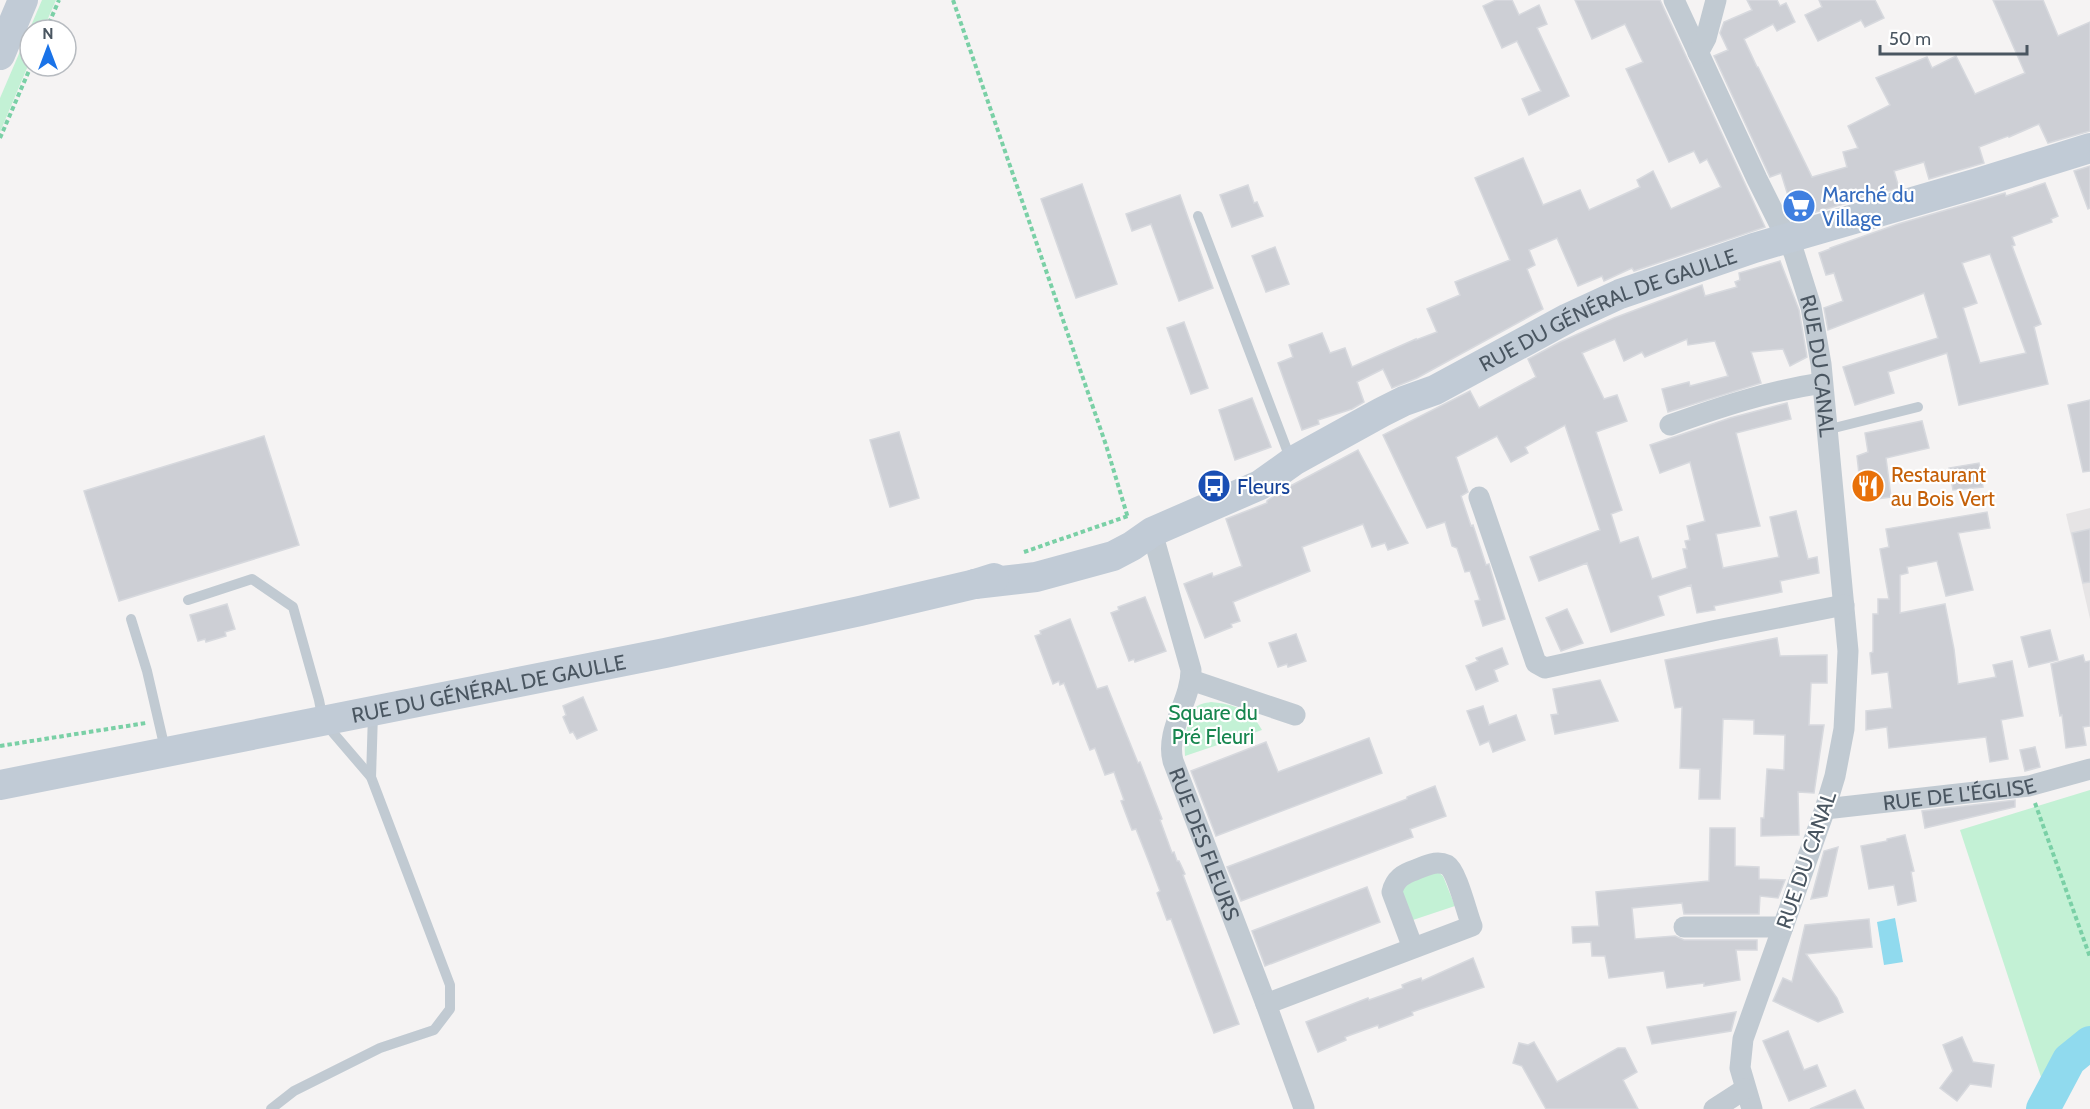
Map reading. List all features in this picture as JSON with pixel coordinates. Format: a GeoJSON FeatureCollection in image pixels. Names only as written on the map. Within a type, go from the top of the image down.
{"type":"FeatureCollection","features":[{"type":"Feature","properties":{"kind":"street"},"geometry":{"type":"LineString","coordinates":[[0,55],[23,0]]}},
{"type":"Feature","properties":{"kind":"street","name":"RUE DU CANAL"},"geometry":{"type":"LineString","coordinates":[[1674,0],[1787,238],[1805,285],[1818,346],[1848,651],[1841,753],[1825,809],[1743,1039],[1740,1068],[1752,1109]]}},
{"type":"Feature","properties":{"kind":"street"},"geometry":{"type":"LineString","coordinates":[[1698,53],[1706,38],[1716,0]]}},
{"type":"Feature","properties":{"kind":"street","name":"RUE DU GÉNÉRAL DE GAULLE"},"geometry":{"type":"LineString","coordinates":[[0,785],[665,654],[975,584],[1036,577],[1096,561],[1132,546],[1143,532],[1260,485],[1295,460],[1389,409],[1435,390],[1591,307],[1663,278],[1787,238],[2090,148]]}},
{"type":"Feature","properties":{"kind":"street"},"geometry":{"type":"LineString","coordinates":[[1670,425],[1738,401],[1822,383]]}},
{"type":"Feature","properties":{"kind":"street"},"geometry":{"type":"LineString","coordinates":[[1479,497],[1536,663],[1545,668],[1844,605]]}},
{"type":"Feature","properties":{"kind":"street","name":"RUE DES FLEURS"},"geometry":{"type":"LineString","coordinates":[[1143,532],[1190,662],[1191,680],[1173,735],[1171,754],[1304,1108]]}},
{"type":"Feature","properties":{"kind":"street"},"geometry":{"type":"LineString","coordinates":[[1191,680],[1295,715]]}},
{"type":"Feature","properties":{"kind":"street","name":"RUE DE L'ÉGLISE"},"geometry":{"type":"LineString","coordinates":[[1825,809],[2029,786],[2090,769]]}},
{"type":"Feature","properties":{"kind":"street"},"geometry":{"type":"LineString","coordinates":[[1266,1004],[1472,926],[1451,870],[1447,865],[1430,864],[1399,878],[1394,885],[1392,892],[1413,948]]}},
{"type":"Feature","properties":{"kind":"street"},"geometry":{"type":"LineString","coordinates":[[1684,927],[1783,927]]}},
{"type":"Feature","properties":{"kind":"street"},"geometry":{"type":"LineString","coordinates":[[1714,1109],[1745,1089]]}},
{"type":"Feature","properties":{"kind":"lane"},"geometry":{"type":"LineString","coordinates":[[1198,216],[1287,450],[1295,460]]}},
{"type":"Feature","properties":{"kind":"lane"},"geometry":{"type":"LineString","coordinates":[[1826,430],[1918,407]]}},
{"type":"Feature","properties":{"kind":"lane"},"geometry":{"type":"LineString","coordinates":[[188,600],[252,579],[293,607],[320,700],[323,721],[371,777],[450,985],[450,1009],[434,1030],[380,1048],[294,1091],[271,1109]]}},
{"type":"Feature","properties":{"kind":"lane"},"geometry":{"type":"LineString","coordinates":[[131,619],[147,671],[166,751]]}},
{"type":"Feature","properties":{"kind":"lane"},"geometry":{"type":"LineString","coordinates":[[371,777],[373,711]]}},
{"type":"Feature","properties":{"kind":"path"},"geometry":{"type":"LineString","coordinates":[[51,18],[59,0]]}},
{"type":"Feature","properties":{"kind":"path"},"geometry":{"type":"LineString","coordinates":[[952,0],[1102,434],[1143,532]]}},
{"type":"Feature","properties":{"kind":"path"},"geometry":{"type":"LineString","coordinates":[[0,138],[26,78]]}},
{"type":"Feature","properties":{"kind":"path"},"geometry":{"type":"LineString","coordinates":[[0,746],[159,721]]}},
{"type":"Feature","properties":{"kind":"path"},"geometry":{"type":"LineString","coordinates":[[2029,786],[2090,957]]}},
{"type":"Feature","properties":{"kind":"shaded area"},"geometry":{"type":"Polygon","coordinates":[[[2090,508],[2090,619],[2066,514],[2090,508]]]}},
{"type":"Feature","properties":{"kind":"green space"},"geometry":{"type":"Polygon","coordinates":[[[42,0],[56,0],[48,18],[34,18],[42,0]]]}},
{"type":"Feature","properties":{"kind":"green space"},"geometry":{"type":"Polygon","coordinates":[[[18,56],[18,78],[23,78],[0,132],[0,98],[18,56]]]}},
{"type":"Feature","properties":{"kind":"green space","name":"Square du Pré Fleuri"},"geometry":{"type":"Polygon","coordinates":[[[1211,702],[1241,709],[1253,717],[1262,730],[1185,756],[1186,732],[1191,714],[1198,706],[1211,702]]]}},
{"type":"Feature","properties":{"kind":"green space"},"geometry":{"type":"Polygon","coordinates":[[[2090,790],[2090,1058],[2041,1077],[1960,830],[2090,790]]]}},
{"type":"Feature","properties":{"kind":"green space"},"geometry":{"type":"Polygon","coordinates":[[[1437,871],[1443,876],[1455,906],[1413,920],[1400,890],[1402,885],[1437,871]]]}},
{"type":"Feature","properties":{"kind":"water"},"geometry":{"type":"Polygon","coordinates":[[[1895,918],[1903,962],[1884,965],[1877,922],[1895,918]]]}},
{"type":"Feature","properties":{"kind":"building"},"geometry":{"type":"Polygon","coordinates":[[[1496,0],[1512,0],[1519,15],[1539,5],[1547,24],[1537,28],[1569,96],[1529,115],[1522,99],[1541,91],[1517,41],[1502,48],[1483,6],[1496,0]]]}},
{"type":"Feature","properties":{"kind":"building"},"geometry":{"type":"Polygon","coordinates":[[[1575,0],[1660,0],[1765,227],[1634,271],[1632,268],[1604,281],[1602,276],[1578,286],[1557,238],[1529,250],[1535,265],[1527,269],[1543,309],[1417,378],[1392,388],[1383,369],[1357,382],[1364,402],[1352,409],[1318,420],[1319,424],[1302,430],[1278,363],[1293,357],[1289,345],[1322,333],[1330,353],[1345,348],[1352,367],[1437,332],[1427,309],[1460,295],[1455,282],[1510,260],[1475,178],[1523,158],[1543,205],[1580,190],[1589,210],[1640,187],[1637,180],[1653,171],[1671,209],[1721,187],[1707,159],[1700,163],[1694,151],[1669,162],[1626,69],[1643,62],[1625,24],[1592,39],[1575,0]]]}},
{"type":"Feature","properties":{"kind":"building"},"geometry":{"type":"Polygon","coordinates":[[[1747,0],[1777,0],[1780,6],[1786,3],[1795,22],[1777,31],[1773,24],[1744,39],[1812,177],[1847,167],[1843,152],[1858,148],[1848,126],[1890,105],[1876,78],[1927,57],[1932,68],[1956,56],[1975,94],[2025,73],[1993,0],[2043,0],[2058,36],[2090,22],[2090,131],[2048,143],[2039,124],[1979,147],[1984,163],[1929,179],[1924,162],[1894,171],[1899,188],[1795,218],[1781,173],[1770,177],[1714,56],[1728,50],[1720,33],[1724,22],[1752,10],[1747,0]]]}},
{"type":"Feature","properties":{"kind":"building"},"geometry":{"type":"Polygon","coordinates":[[[1819,0],[1875,0],[1884,18],[1865,27],[1861,20],[1818,41],[1805,15],[1822,7],[1819,0]]]}},
{"type":"Feature","properties":{"kind":"building"},"geometry":{"type":"Polygon","coordinates":[[[2090,166],[2090,208],[2088,209],[2074,171],[2090,166]]]}},
{"type":"Feature","properties":{"kind":"building"},"geometry":{"type":"Polygon","coordinates":[[[2045,183],[2058,216],[2051,219],[2052,222],[2012,237],[2015,245],[2012,246],[2041,324],[2034,327],[2048,384],[1959,405],[1947,353],[1888,372],[1894,393],[1855,405],[1843,367],[1938,338],[1924,293],[1828,330],[1824,308],[1843,301],[1834,273],[1826,275],[1819,253],[1898,224],[2005,193],[2006,196],[2045,183]],[[1990,254],[1962,263],[1977,303],[1963,308],[1980,363],[2026,353],[1990,254]]]}},
{"type":"Feature","properties":{"kind":"building"},"geometry":{"type":"Polygon","coordinates":[[[1082,184],[1117,284],[1076,298],[1041,199],[1082,184]]]}},
{"type":"Feature","properties":{"kind":"building"},"geometry":{"type":"Polygon","coordinates":[[[1248,185],[1254,203],[1257,202],[1263,216],[1232,227],[1220,195],[1248,185]]]}},
{"type":"Feature","properties":{"kind":"building"},"geometry":{"type":"Polygon","coordinates":[[[1180,195],[1213,288],[1179,301],[1151,224],[1132,231],[1126,214],[1180,195]]]}},
{"type":"Feature","properties":{"kind":"building"},"geometry":{"type":"Polygon","coordinates":[[[1275,247],[1289,284],[1266,292],[1252,256],[1275,247]]]}},
{"type":"Feature","properties":{"kind":"building"},"geometry":{"type":"Polygon","coordinates":[[[1780,261],[1799,310],[1807,357],[1790,366],[1783,349],[1751,352],[1761,383],[1668,412],[1662,389],[1689,382],[1690,386],[1728,376],[1715,341],[1688,345],[1687,339],[1645,357],[1642,352],[1624,361],[1615,339],[1582,353],[1604,399],[1617,395],[1627,421],[1596,432],[1622,510],[1611,514],[1620,543],[1638,537],[1652,579],[1687,568],[1683,549],[1687,549],[1685,541],[1690,540],[1687,526],[1705,521],[1690,462],[1660,473],[1650,445],[1730,418],[1787,403],[1791,419],[1736,433],[1760,526],[1716,534],[1723,568],[1779,557],[1770,517],[1796,511],[1808,559],[1817,557],[1819,573],[1780,581],[1782,592],[1714,606],[1715,610],[1697,613],[1691,585],[1658,596],[1664,615],[1611,632],[1587,563],[1539,581],[1530,557],[1600,530],[1565,425],[1525,447],[1528,453],[1511,462],[1497,436],[1456,457],[1468,492],[1461,496],[1486,565],[1489,564],[1505,619],[1483,626],[1475,601],[1480,600],[1470,571],[1465,572],[1457,548],[1452,546],[1445,522],[1427,528],[1383,435],[1470,391],[1479,408],[1536,377],[1528,359],[1614,318],[1702,285],[1705,296],[1737,287],[1735,282],[1740,280],[1739,273],[1780,261]]]}},
{"type":"Feature","properties":{"kind":"building"},"geometry":{"type":"Polygon","coordinates":[[[1184,322],[1208,388],[1191,394],[1167,328],[1184,322]]]}},
{"type":"Feature","properties":{"kind":"building"},"geometry":{"type":"Polygon","coordinates":[[[1252,398],[1271,447],[1235,460],[1219,410],[1252,398]]]}},
{"type":"Feature","properties":{"kind":"building"},"geometry":{"type":"Polygon","coordinates":[[[2090,400],[2090,471],[2083,472],[2068,405],[2090,400]]]}},
{"type":"Feature","properties":{"kind":"building"},"geometry":{"type":"Polygon","coordinates":[[[1922,421],[1929,448],[1886,458],[1891,497],[1862,501],[1857,456],[1868,452],[1865,433],[1922,421]]]}},
{"type":"Feature","properties":{"kind":"building"},"geometry":{"type":"Polygon","coordinates":[[[899,432],[919,498],[890,507],[870,440],[899,432]]]}},
{"type":"Feature","properties":{"kind":"building"},"geometry":{"type":"Polygon","coordinates":[[[264,436],[299,545],[119,601],[84,491],[264,436]]]}},
{"type":"Feature","properties":{"kind":"building"},"geometry":{"type":"Polygon","coordinates":[[[1358,450],[1408,543],[1388,550],[1385,543],[1372,547],[1363,524],[1302,547],[1310,571],[1233,602],[1240,621],[1231,624],[1232,627],[1205,638],[1184,584],[1212,573],[1213,577],[1242,566],[1226,519],[1267,503],[1281,491],[1358,450]]]}},
{"type":"Feature","properties":{"kind":"building"},"geometry":{"type":"Polygon","coordinates":[[[1979,463],[1983,487],[1953,490],[1949,468],[1979,463]]]}},
{"type":"Feature","properties":{"kind":"building"},"geometry":{"type":"Polygon","coordinates":[[[1987,512],[1990,528],[1958,533],[1973,590],[1946,596],[1937,561],[1907,567],[1908,573],[1900,575],[1900,613],[1945,604],[1958,684],[1996,677],[1993,665],[2012,661],[2023,716],[2001,720],[2008,759],[1990,762],[1986,737],[1889,748],[1887,727],[1866,730],[1866,711],[1892,708],[1888,672],[1872,674],[1870,653],[1873,652],[1873,614],[1878,614],[1878,599],[1889,599],[1880,549],[1889,547],[1886,529],[1987,512]]]}},
{"type":"Feature","properties":{"kind":"building"},"geometry":{"type":"Polygon","coordinates":[[[2090,529],[2090,582],[2083,583],[2072,533],[2090,529]]]}},
{"type":"Feature","properties":{"kind":"building"},"geometry":{"type":"Polygon","coordinates":[[[1145,597],[1166,651],[1135,662],[1134,659],[1129,661],[1111,613],[1119,610],[1118,607],[1145,597]]]}},
{"type":"Feature","properties":{"kind":"building"},"geometry":{"type":"Polygon","coordinates":[[[227,604],[235,629],[225,632],[226,636],[206,642],[205,639],[198,641],[190,615],[227,604]]]}},
{"type":"Feature","properties":{"kind":"building"},"geometry":{"type":"Polygon","coordinates":[[[1567,609],[1583,643],[1561,651],[1546,618],[1567,609]]]}},
{"type":"Feature","properties":{"kind":"building"},"geometry":{"type":"Polygon","coordinates":[[[1070,619],[1097,689],[1107,686],[1138,763],[1140,762],[1162,819],[1160,820],[1172,853],[1174,852],[1185,874],[1183,875],[1239,1024],[1214,1033],[1171,919],[1167,920],[1157,893],[1160,891],[1136,829],[1132,830],[1121,801],[1124,800],[1114,772],[1105,775],[1095,748],[1090,750],[1064,683],[1060,685],[1059,681],[1053,684],[1035,636],[1041,634],[1040,631],[1070,619]]]}},
{"type":"Feature","properties":{"kind":"building"},"geometry":{"type":"Polygon","coordinates":[[[2050,630],[2058,660],[2029,667],[2021,637],[2050,630]]]}},
{"type":"Feature","properties":{"kind":"building"},"geometry":{"type":"Polygon","coordinates":[[[1296,634],[1306,661],[1288,667],[1287,664],[1278,667],[1269,643],[1296,634]]]}},
{"type":"Feature","properties":{"kind":"building"},"geometry":{"type":"Polygon","coordinates":[[[1777,638],[1780,656],[1827,655],[1827,683],[1811,683],[1809,725],[1824,725],[1814,793],[1798,792],[1799,835],[1761,836],[1767,769],[1784,770],[1785,735],[1754,734],[1754,720],[1723,719],[1720,799],[1699,799],[1700,769],[1680,768],[1682,707],[1675,708],[1665,660],[1777,638]]]}},
{"type":"Feature","properties":{"kind":"building"},"geometry":{"type":"Polygon","coordinates":[[[1502,648],[1508,664],[1494,670],[1498,681],[1476,690],[1466,666],[1478,661],[1476,658],[1502,648]]]}},
{"type":"Feature","properties":{"kind":"building"},"geometry":{"type":"Polygon","coordinates":[[[2083,655],[2085,662],[2090,661],[2090,726],[2083,727],[2086,745],[2066,748],[2062,715],[2060,716],[2051,664],[2083,655]]]}},
{"type":"Feature","properties":{"kind":"building"},"geometry":{"type":"Polygon","coordinates":[[[1600,680],[1618,721],[1555,734],[1551,715],[1558,714],[1553,689],[1600,680]]]}},
{"type":"Feature","properties":{"kind":"building"},"geometry":{"type":"Polygon","coordinates":[[[583,697],[597,730],[577,739],[573,732],[570,733],[563,717],[566,715],[563,706],[583,697]]]}},
{"type":"Feature","properties":{"kind":"building"},"geometry":{"type":"Polygon","coordinates":[[[1483,706],[1489,725],[1516,715],[1525,740],[1493,752],[1489,741],[1480,745],[1467,711],[1483,706]]]}},
{"type":"Feature","properties":{"kind":"building"},"geometry":{"type":"Polygon","coordinates":[[[1369,738],[1382,773],[1216,836],[1191,771],[1266,742],[1278,772],[1369,738]]]}},
{"type":"Feature","properties":{"kind":"building"},"geometry":{"type":"Polygon","coordinates":[[[2035,747],[2040,767],[2025,771],[2020,750],[2035,747]]]}},
{"type":"Feature","properties":{"kind":"building"},"geometry":{"type":"Polygon","coordinates":[[[1435,786],[1446,816],[1410,829],[1413,837],[1241,901],[1227,867],[1407,799],[1407,797],[1435,786]]]}},
{"type":"Feature","properties":{"kind":"building"},"geometry":{"type":"Polygon","coordinates":[[[2015,800],[2015,807],[1925,828],[1922,811],[2015,800]]]}},
{"type":"Feature","properties":{"kind":"building"},"geometry":{"type":"Polygon","coordinates":[[[1710,828],[1735,828],[1735,866],[1759,867],[1759,879],[1785,880],[1778,898],[1760,896],[1759,914],[1684,914],[1682,903],[1632,908],[1635,939],[1675,936],[1684,940],[1757,940],[1757,950],[1736,950],[1740,980],[1704,986],[1704,983],[1667,988],[1664,971],[1609,978],[1605,956],[1592,956],[1591,942],[1573,943],[1572,927],[1599,926],[1596,892],[1709,881],[1710,828]]]}},
{"type":"Feature","properties":{"kind":"building"},"geometry":{"type":"Polygon","coordinates":[[[1905,835],[1914,871],[1911,872],[1916,901],[1898,905],[1894,885],[1869,889],[1861,846],[1905,835]]]}},
{"type":"Feature","properties":{"kind":"building"},"geometry":{"type":"Polygon","coordinates":[[[1838,847],[1827,896],[1811,899],[1824,851],[1838,847]]]}},
{"type":"Feature","properties":{"kind":"building"},"geometry":{"type":"Polygon","coordinates":[[[1367,887],[1380,922],[1265,966],[1252,931],[1367,887]]]}},
{"type":"Feature","properties":{"kind":"building"},"geometry":{"type":"Polygon","coordinates":[[[1869,919],[1872,947],[1806,954],[1837,998],[1843,1012],[1818,1022],[1773,1001],[1783,978],[1792,982],[1805,925],[1869,919]]]}},
{"type":"Feature","properties":{"kind":"building"},"geometry":{"type":"Polygon","coordinates":[[[1473,958],[1484,987],[1412,1012],[1413,1015],[1379,1028],[1378,1025],[1345,1037],[1346,1040],[1318,1052],[1306,1022],[1368,998],[1369,1000],[1403,988],[1402,985],[1412,981],[1421,978],[1422,981],[1473,958]]]}},
{"type":"Feature","properties":{"kind":"building"},"geometry":{"type":"Polygon","coordinates":[[[1736,1012],[1731,1031],[1652,1044],[1647,1027],[1736,1012]]]}},
{"type":"Feature","properties":{"kind":"building"},"geometry":{"type":"Polygon","coordinates":[[[1788,1031],[1804,1070],[1817,1065],[1826,1086],[1789,1101],[1763,1041],[1788,1031]]]}},
{"type":"Feature","properties":{"kind":"building"},"geometry":{"type":"Polygon","coordinates":[[[1962,1037],[1973,1062],[1994,1065],[1991,1087],[1970,1084],[1957,1101],[1940,1088],[1953,1071],[1943,1045],[1962,1037]]]}},
{"type":"Feature","properties":{"kind":"building"},"geometry":{"type":"Polygon","coordinates":[[[1534,1042],[1557,1082],[1618,1048],[1625,1048],[1637,1072],[1623,1080],[1638,1109],[1546,1109],[1522,1066],[1513,1063],[1519,1043],[1528,1045],[1534,1042]]]}},
{"type":"Feature","properties":{"kind":"building"},"geometry":{"type":"Polygon","coordinates":[[[1855,1090],[1864,1109],[1810,1109],[1855,1090]]]}},
{"type":"Feature","properties":{"kind":"waterway"},"geometry":{"type":"LineString","coordinates":[[2043,1109],[2069,1060],[2090,1043]]}},
{"type":"Feature","properties":{"kind":"place","name":"Marché du Village"},"geometry":{"type":"Point","coordinates":[1799,206]}},
{"type":"Feature","properties":{"kind":"place","name":"Fleurs"},"geometry":{"type":"Point","coordinates":[1214,486]}},
{"type":"Feature","properties":{"kind":"place","name":"Restaurant au Bois Vert"},"geometry":{"type":"Point","coordinates":[1868,486]}}]}
